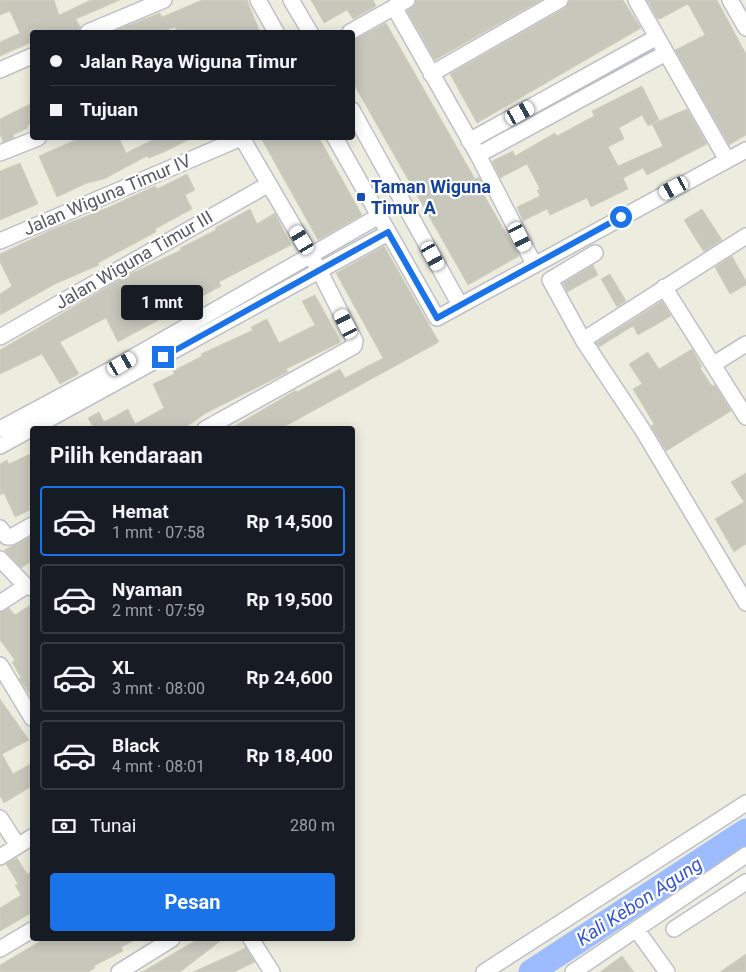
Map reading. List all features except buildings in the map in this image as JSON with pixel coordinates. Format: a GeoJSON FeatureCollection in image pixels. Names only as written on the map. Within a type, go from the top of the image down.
{"type":"FeatureCollection","features":[{"type":"Feature","properties":{"kind":"street"},"geometry":{"type":"LineString","coordinates":[[93,30],[164,0]]}},
{"type":"Feature","properties":{"kind":"street"},"geometry":{"type":"LineString","coordinates":[[258,0],[275,30]]}},
{"type":"Feature","properties":{"kind":"street"},"geometry":{"type":"LineString","coordinates":[[291,0],[309,30]]}},
{"type":"Feature","properties":{"kind":"street"},"geometry":{"type":"LineString","coordinates":[[431,74],[560,0]]}},
{"type":"Feature","properties":{"kind":"street"},"geometry":{"type":"LineString","coordinates":[[636,0],[727,160]]}},
{"type":"Feature","properties":{"kind":"street"},"geometry":{"type":"LineString","coordinates":[[730,0],[746,28]]}},
{"type":"Feature","properties":{"kind":"street"},"geometry":{"type":"LineString","coordinates":[[354,30],[400,4],[431,74],[478,155],[534,264]]}},
{"type":"Feature","properties":{"kind":"street"},"geometry":{"type":"LineString","coordinates":[[469,141],[657,37]]}},
{"type":"Feature","properties":{"kind":"street"},"geometry":{"type":"LineString","coordinates":[[478,155],[666,53]]}},
{"type":"Feature","properties":{"kind":"street"},"geometry":{"type":"LineString","coordinates":[[0,70],[30,57]]}},
{"type":"Feature","properties":{"kind":"street"},"geometry":{"type":"LineString","coordinates":[[355,115],[460,305]]}},
{"type":"Feature","properties":{"kind":"street"},"geometry":{"type":"LineString","coordinates":[[0,153],[33,140]]}},
{"type":"Feature","properties":{"kind":"street","name":"Jalan Wiguna Timur IV"},"geometry":{"type":"LineString","coordinates":[[0,241],[236,140]]}},
{"type":"Feature","properties":{"kind":"street"},"geometry":{"type":"LineString","coordinates":[[211,426],[354,346],[355,341],[320,270],[242,140]]}},
{"type":"Feature","properties":{"kind":"street"},"geometry":{"type":"LineString","coordinates":[[335,140],[436,316],[439,318],[534,264],[746,150]]}},
{"type":"Feature","properties":{"kind":"street","name":"Jalan Wiguna Timur III"},"geometry":{"type":"LineString","coordinates":[[0,336],[269,184]]}},
{"type":"Feature","properties":{"kind":"street"},"geometry":{"type":"LineString","coordinates":[[33,426],[310,254],[379,216]]}},
{"type":"Feature","properties":{"kind":"street"},"geometry":{"type":"LineString","coordinates":[[0,429],[125,370],[320,270],[388,232]]}},
{"type":"Feature","properties":{"kind":"street"},"geometry":{"type":"LineString","coordinates":[[584,340],[746,236]]}},
{"type":"Feature","properties":{"kind":"street"},"geometry":{"type":"LineString","coordinates":[[595,253],[550,280],[584,340],[642,429],[746,603]]}},
{"type":"Feature","properties":{"kind":"street"},"geometry":{"type":"LineString","coordinates":[[664,287],[714,364],[746,418]]}},
{"type":"Feature","properties":{"kind":"street"},"geometry":{"type":"LineString","coordinates":[[714,364],[746,344]]}},
{"type":"Feature","properties":{"kind":"street"},"geometry":{"type":"LineString","coordinates":[[0,446],[30,428]]}},
{"type":"Feature","properties":{"kind":"street"},"geometry":{"type":"LineString","coordinates":[[0,528],[7,537],[11,537],[30,526]]}},
{"type":"Feature","properties":{"kind":"street"},"geometry":{"type":"LineString","coordinates":[[0,560],[29,587],[0,603]]}},
{"type":"Feature","properties":{"kind":"street"},"geometry":{"type":"LineString","coordinates":[[0,665],[30,715]]}},
{"type":"Feature","properties":{"kind":"street"},"geometry":{"type":"LineString","coordinates":[[484,972],[746,803]]}},
{"type":"Feature","properties":{"kind":"street"},"geometry":{"type":"LineString","coordinates":[[0,818],[18,846]]}},
{"type":"Feature","properties":{"kind":"street"},"geometry":{"type":"LineString","coordinates":[[0,857],[30,838]]}},
{"type":"Feature","properties":{"kind":"street"},"geometry":{"type":"LineString","coordinates":[[573,972],[746,855]]}},
{"type":"Feature","properties":{"kind":"street"},"geometry":{"type":"LineString","coordinates":[[674,929],[746,882]]}},
{"type":"Feature","properties":{"kind":"street"},"geometry":{"type":"LineString","coordinates":[[637,930],[667,972]]}},
{"type":"Feature","properties":{"kind":"street"},"geometry":{"type":"LineString","coordinates":[[0,949],[30,931]]}},
{"type":"Feature","properties":{"kind":"street"},"geometry":{"type":"LineString","coordinates":[[119,972],[169,941]]}},
{"type":"Feature","properties":{"kind":"street"},"geometry":{"type":"LineString","coordinates":[[252,941],[271,971]]}},
{"type":"Feature","properties":{"kind":"waterway","name":"Kali Kebon Agung"},"geometry":{"type":"LineString","coordinates":[[531,972],[746,831]]}},
{"type":"Feature","properties":{"kind":"place","name":"Taman Wiguna Timur A"},"geometry":{"type":"Point","coordinates":[361,197]}},
{"type":"Feature","properties":{"kind":"route"},"geometry":{"type":"LineString","coordinates":[[163,357],[388,232],[437,318],[439,318],[621,217]]}}]}
